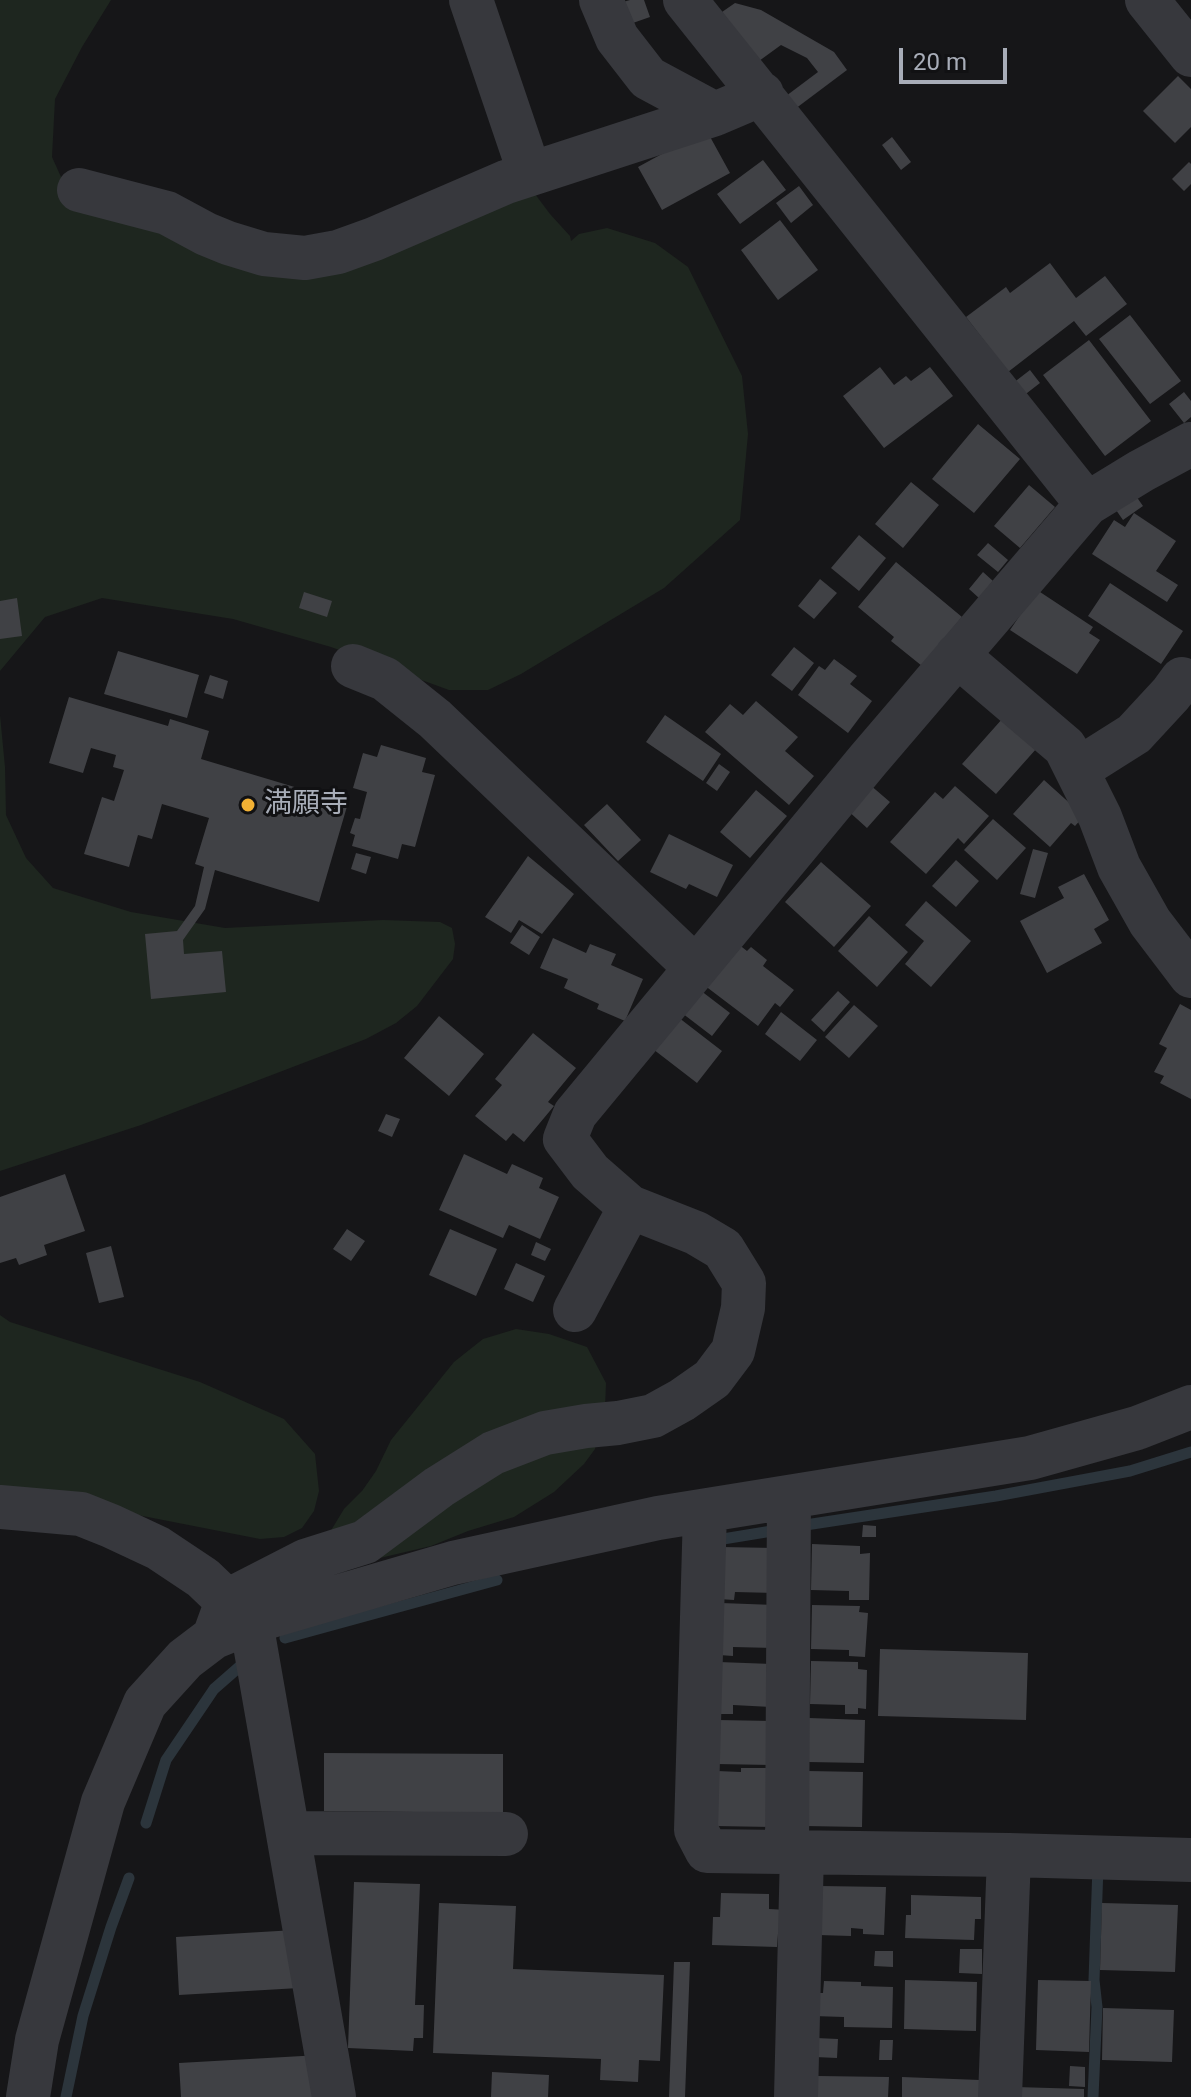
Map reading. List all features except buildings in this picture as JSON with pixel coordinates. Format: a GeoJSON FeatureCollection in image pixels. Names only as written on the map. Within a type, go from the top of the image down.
{"type":"FeatureCollection","features":[{"type":"Feature","properties":{"kind":"street"},"geometry":{"type":"LineString","coordinates":[[471,0],[530,174]]}},
{"type":"Feature","properties":{"kind":"street"},"geometry":{"type":"LineString","coordinates":[[601,0],[617,38],[648,78],[715,114]]}},
{"type":"Feature","properties":{"kind":"street"},"geometry":{"type":"LineString","coordinates":[[685,0],[1087,504]]}},
{"type":"Feature","properties":{"kind":"street"},"geometry":{"type":"LineString","coordinates":[[1147,0],[1191,55]]}},
{"type":"Feature","properties":{"kind":"street"},"geometry":{"type":"LineString","coordinates":[[79,190],[167,213],[206,234],[264,254],[305,258],[338,252],[506,182],[715,114],[762,94]]}},
{"type":"Feature","properties":{"kind":"street"},"geometry":{"type":"LineString","coordinates":[[28,2097],[37,2040],[103,1802],[145,1703],[185,1659],[305,1561],[365,1542],[439,1487],[493,1453],[545,1433],[653,1416],[712,1379],[733,1351],[743,1308],[744,1283],[723,1249],[696,1233],[630,1207],[590,1172],[565,1139],[575,1114],[695,967],[1087,504],[1191,444]]}},
{"type":"Feature","properties":{"kind":"street"},"geometry":{"type":"LineString","coordinates":[[957,655],[1065,747],[1100,817],[1119,867],[1150,922],[1191,976]]}},
{"type":"Feature","properties":{"kind":"street"},"geometry":{"type":"LineString","coordinates":[[353,666],[385,679],[435,719],[695,967]]}},
{"type":"Feature","properties":{"kind":"street"},"geometry":{"type":"LineString","coordinates":[[1077,770],[1134,734],[1182,679]]}},
{"type":"Feature","properties":{"kind":"street"},"geometry":{"type":"LineString","coordinates":[[575,1310],[630,1207]]}},
{"type":"Feature","properties":{"kind":"street"},"geometry":{"type":"LineString","coordinates":[[231,1620],[453,1563],[658,1518],[1030,1458],[1137,1428],[1191,1407]]}},
{"type":"Feature","properties":{"kind":"street"},"geometry":{"type":"LineString","coordinates":[[789,1497],[796,2097]]}},
{"type":"Feature","properties":{"kind":"street"},"geometry":{"type":"LineString","coordinates":[[0,1507],[81,1514],[158,1548],[203,1578],[231,1620],[288,1833],[334,2097]]}},
{"type":"Feature","properties":{"kind":"street"},"geometry":{"type":"LineString","coordinates":[[705,1511],[696,1830],[707,1851],[1191,1860]]}},
{"type":"Feature","properties":{"kind":"street"},"geometry":{"type":"LineString","coordinates":[[288,1833],[506,1834]]}},
{"type":"Feature","properties":{"kind":"street"},"geometry":{"type":"LineString","coordinates":[[1000,2097],[1009,1855]]}},
{"type":"Feature","properties":{"kind":"shaded area"},"geometry":{"type":"Polygon","coordinates":[[[0,0],[111,0],[55,99],[52,157],[71,199],[245,254],[526,182],[571,241],[579,234],[607,228],[655,243],[688,267],[742,376],[748,434],[740,520],[664,588],[521,674],[488,690],[449,690],[331,647],[233,619],[102,598],[45,617],[0,671],[0,0]]]}},
{"type":"Feature","properties":{"kind":"shaded area"},"geometry":{"type":"Polygon","coordinates":[[[0,715],[6,815],[26,858],[53,888],[131,912],[225,928],[383,920],[440,922],[452,928],[455,944],[453,959],[417,1006],[396,1023],[366,1039],[141,1125],[0,1171],[0,715]]]}},
{"type":"Feature","properties":{"kind":"shaded area"},"geometry":{"type":"Polygon","coordinates":[[[0,1315],[10,1322],[200,1382],[284,1419],[315,1454],[319,1491],[314,1511],[302,1528],[284,1537],[260,1539],[0,1488],[0,1315]]]}},
{"type":"Feature","properties":{"kind":"shaded area"},"geometry":{"type":"Polygon","coordinates":[[[516,1329],[549,1334],[587,1347],[606,1383],[605,1408],[595,1449],[584,1464],[554,1492],[514,1517],[431,1546],[367,1561],[327,1537],[344,1509],[376,1471],[391,1440],[454,1362],[483,1339],[516,1329]]]}},
{"type":"Feature","properties":{"kind":"waterway"},"geometry":{"type":"LineString","coordinates":[[799,1526],[996,1496],[1130,1471],[1191,1452]]}},
{"type":"Feature","properties":{"kind":"waterway"},"geometry":{"type":"LineString","coordinates":[[723,1539],[778,1530]]}},
{"type":"Feature","properties":{"kind":"waterway"},"geometry":{"type":"LineString","coordinates":[[285,1638],[497,1580]]}},
{"type":"Feature","properties":{"kind":"waterway"},"geometry":{"type":"LineString","coordinates":[[146,1823],[166,1760],[214,1689],[246,1663]]}},
{"type":"Feature","properties":{"kind":"waterway"},"geometry":{"type":"LineString","coordinates":[[1093,2097],[1098,1866]]}},
{"type":"Feature","properties":{"kind":"waterway"},"geometry":{"type":"LineString","coordinates":[[66,2097],[83,2016],[129,1878]]}},
{"type":"Feature","properties":{"kind":"place","name":"満願寺"},"geometry":{"type":"Point","coordinates":[248,805]}}]}
